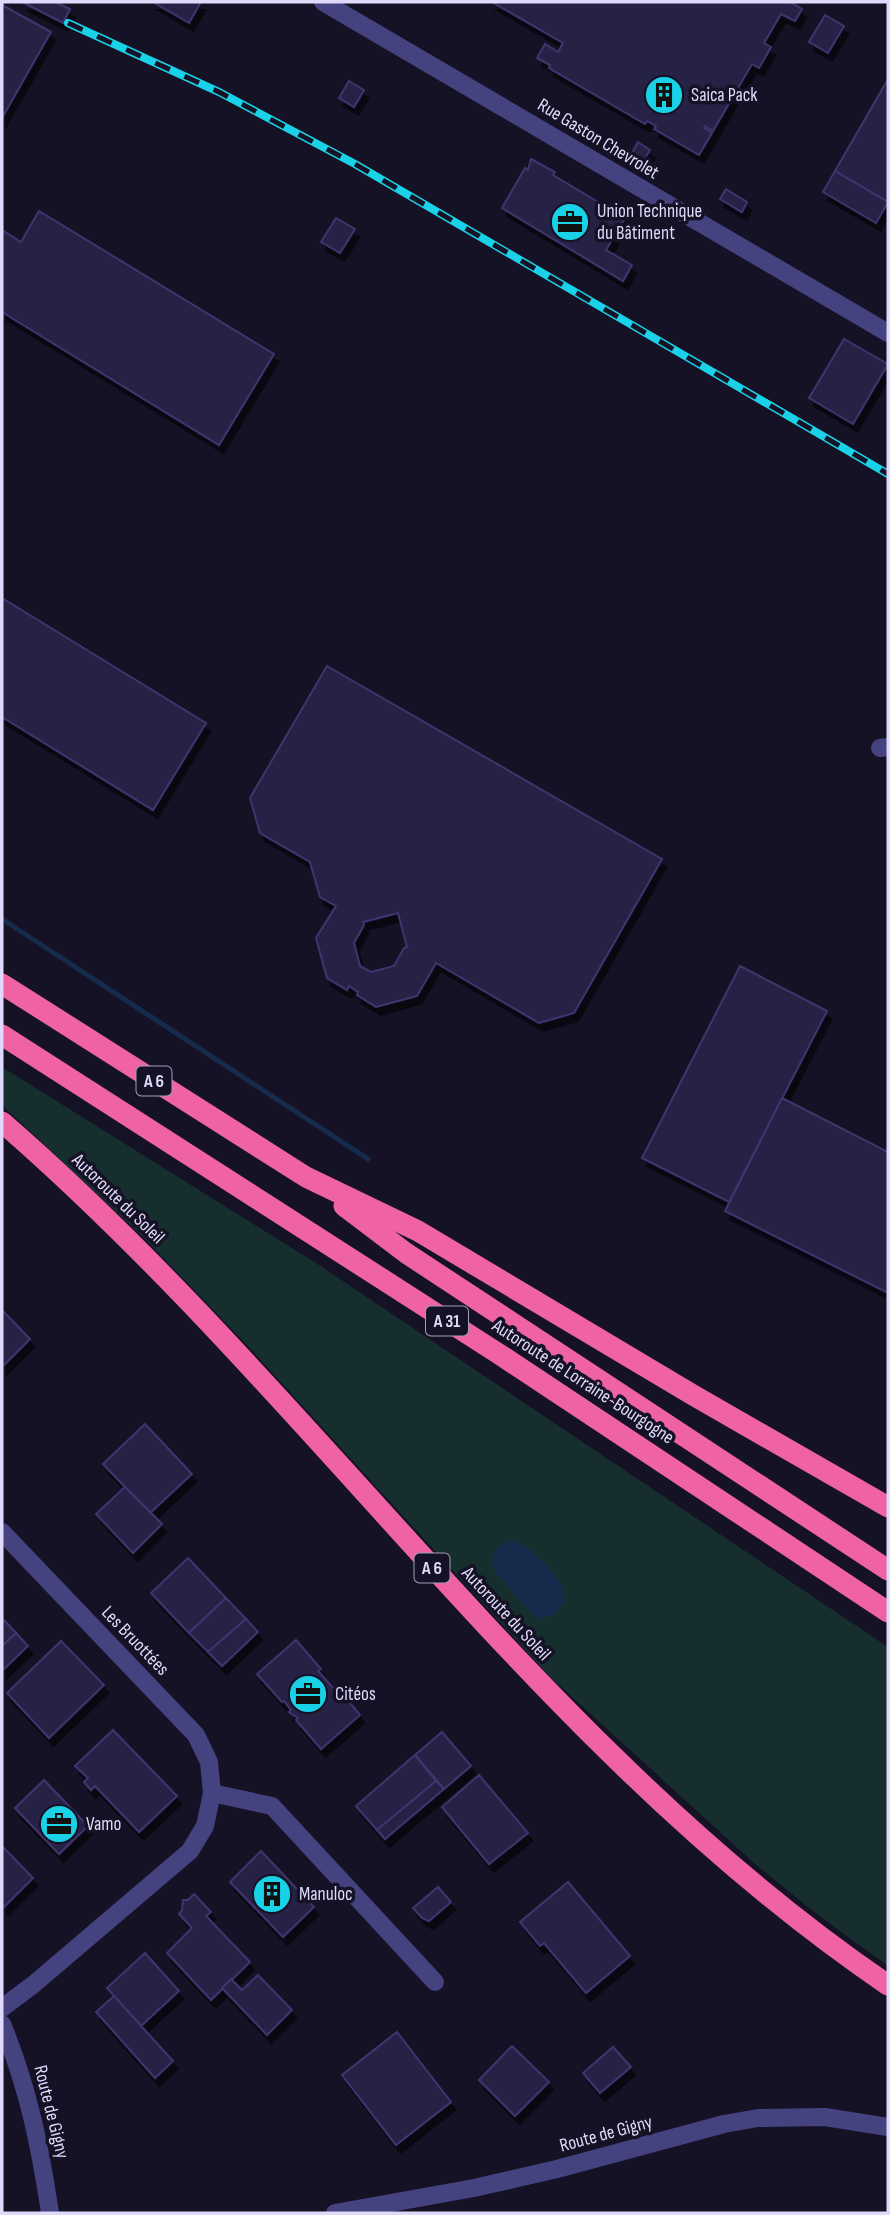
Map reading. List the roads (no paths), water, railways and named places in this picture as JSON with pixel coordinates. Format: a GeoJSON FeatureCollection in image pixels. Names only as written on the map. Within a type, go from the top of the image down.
{"type":"FeatureCollection","features":[{"type":"Feature","properties":{"kind":"highway","name":"A 6"},"geometry":{"type":"LineString","coordinates":[[2,984],[306,1177],[418,1231],[749,1428],[888,1507]]}},
{"type":"Feature","properties":{"kind":"highway","name":"Autoroute de Lorraine-Bourgogne"},"geometry":{"type":"LineString","coordinates":[[2,1035],[422,1304],[888,1612]]}},
{"type":"Feature","properties":{"kind":"highway","name":"Autoroute du Soleil"},"geometry":{"type":"LineString","coordinates":[[2,1122],[166,1276],[478,1620],[617,1762],[689,1829],[766,1894],[888,1985]]}},
{"type":"Feature","properties":{"kind":"highway","name":"Autoroute de Lorraine-Bourgogne"},"geometry":{"type":"LineString","coordinates":[[306,1177],[406,1252],[888,1570]]}},
{"type":"Feature","properties":{"kind":"street","name":"Rue Gaston Chevrolet"},"geometry":{"type":"LineString","coordinates":[[323,2],[888,333]]}},
{"type":"Feature","properties":{"kind":"street","name":"Les Bruottées"},"geometry":{"type":"LineString","coordinates":[[2,1532],[196,1735],[209,1762],[212,1793],[205,1826],[190,1851],[2,2008]]}},
{"type":"Feature","properties":{"kind":"street"},"geometry":{"type":"LineString","coordinates":[[212,1793],[272,1806],[435,1982]]}},
{"type":"Feature","properties":{"kind":"street","name":"Route de Gigny"},"geometry":{"type":"LineString","coordinates":[[2,2024],[31,2103],[50,2213]]}},
{"type":"Feature","properties":{"kind":"street","name":"Route de Gigny"},"geometry":{"type":"LineString","coordinates":[[335,2213],[474,2188],[724,2124],[758,2118],[825,2117],[888,2127]]}},
{"type":"Feature","properties":{"kind":"water"},"geometry":{"type":"Polygon","coordinates":[[[513,1540],[525,1546],[539,1559],[564,1590],[560,1608],[551,1616],[539,1618],[525,1607],[493,1569],[496,1550],[513,1540]]]}},
{"type":"Feature","properties":{"kind":"waterway"},"geometry":{"type":"LineString","coordinates":[[2,919],[368,1159]]}},
{"type":"Feature","properties":{"kind":"railway"},"geometry":{"type":"LineString","coordinates":[[68,23],[219,92],[355,164],[888,474]]}},
{"type":"Feature","properties":{"kind":"place","name":"Saica Pack"},"geometry":{"type":"Point","coordinates":[664,95]}},
{"type":"Feature","properties":{"kind":"place","name":"Union Technique du Bâtiment"},"geometry":{"type":"Point","coordinates":[570,222]}},
{"type":"Feature","properties":{"kind":"place","name":"Citéos"},"geometry":{"type":"Point","coordinates":[308,1694]}},
{"type":"Feature","properties":{"kind":"place","name":"Vamo"},"geometry":{"type":"Point","coordinates":[59,1824]}},
{"type":"Feature","properties":{"kind":"place","name":"Manuloc"},"geometry":{"type":"Point","coordinates":[272,1894]}}]}
